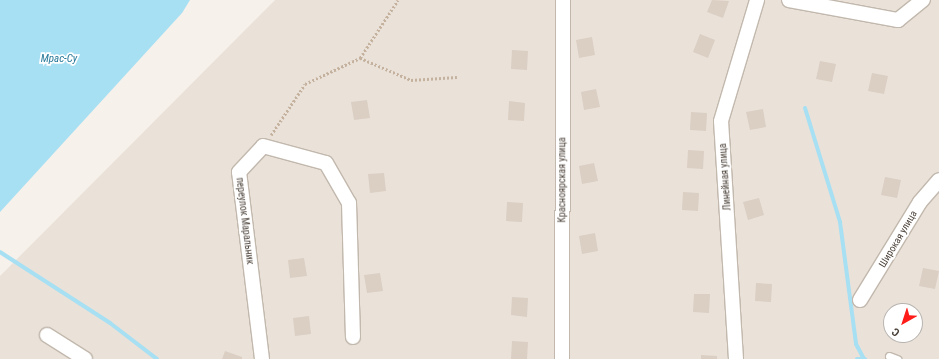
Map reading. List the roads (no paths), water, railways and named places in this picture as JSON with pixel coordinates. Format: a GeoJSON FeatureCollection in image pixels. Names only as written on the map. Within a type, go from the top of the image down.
{"type":"FeatureCollection","features":[{"type":"Feature","properties":{"kind":"street","name":"Красноярская улица"},"geometry":{"type":"LineString","coordinates":[[562,359],[563,0]]}},
{"type":"Feature","properties":{"kind":"street","name":"Линейная улица"},"geometry":{"type":"LineString","coordinates":[[736,359],[721,121],[757,0]]}},
{"type":"Feature","properties":{"kind":"street"},"geometry":{"type":"LineString","coordinates":[[789,0],[898,20],[923,0]]}},
{"type":"Feature","properties":{"kind":"street","name":"переулок Маральник"},"geometry":{"type":"LineString","coordinates":[[262,359],[239,172],[263,146],[326,162],[349,203],[353,337]]}},
{"type":"Feature","properties":{"kind":"street","name":"Широкая улица"},"geometry":{"type":"LineString","coordinates":[[860,300],[920,202],[939,180]]}},
{"type":"Feature","properties":{"kind":"street"},"geometry":{"type":"LineString","coordinates":[[47,335],[85,359]]}},
{"type":"Feature","properties":{"kind":"lane"},"geometry":{"type":"LineString","coordinates":[[889,356],[898,359]]}},
{"type":"Feature","properties":{"kind":"water","name":"Мрас-Су"},"geometry":{"type":"Polygon","coordinates":[[[0,0],[190,0],[182,13],[0,212],[0,0]]]}},
{"type":"Feature","properties":{"kind":"waterway"},"geometry":{"type":"LineString","coordinates":[[805,108],[840,222],[856,344],[863,357]]}},
{"type":"Feature","properties":{"kind":"waterway"},"geometry":{"type":"LineString","coordinates":[[0,252],[110,323],[157,359]]}},
{"type":"Feature","properties":{"kind":"waterway"},"geometry":{"type":"LineString","coordinates":[[857,359],[865,359]]}}]}
